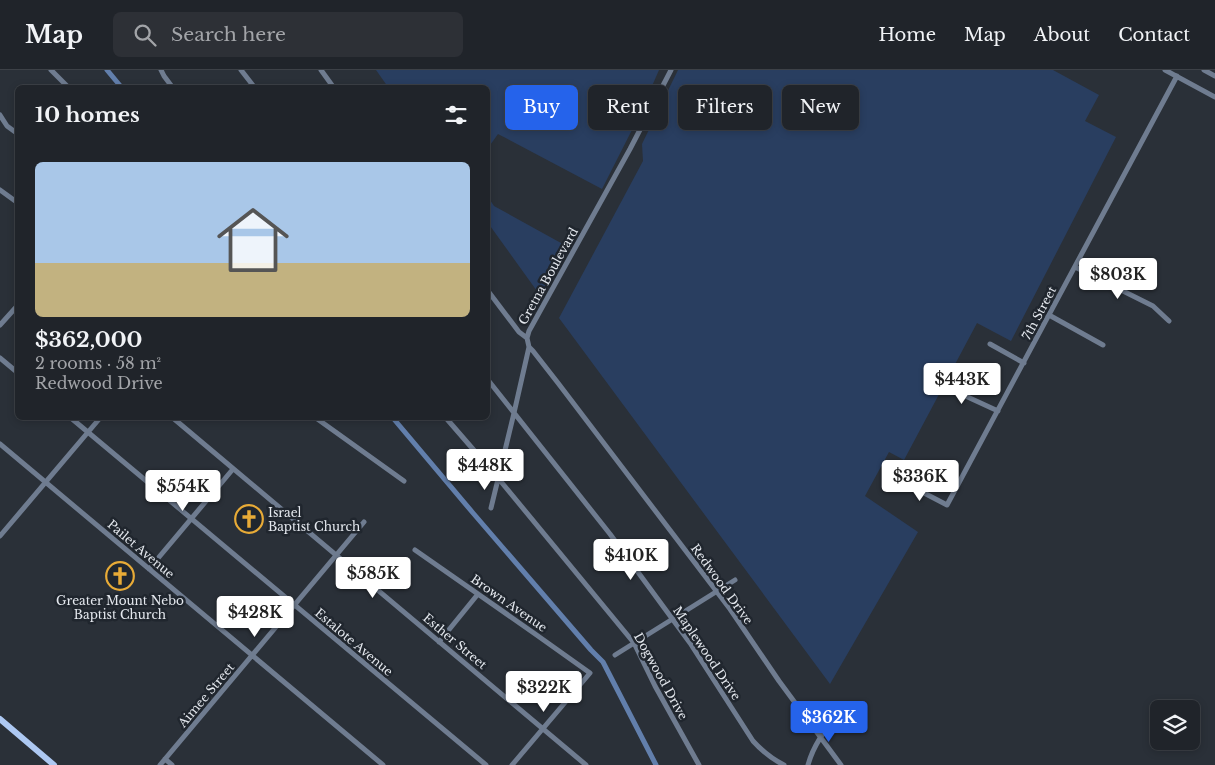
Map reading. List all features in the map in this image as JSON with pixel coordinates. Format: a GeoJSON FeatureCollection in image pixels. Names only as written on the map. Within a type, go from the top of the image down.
{"type":"FeatureCollection","features":[{"type":"Feature","properties":{"kind":"main road"},"geometry":{"type":"LineString","coordinates":[[0,719],[54,765]]}},
{"type":"Feature","properties":{"kind":"street"},"geometry":{"type":"LineString","coordinates":[[51,70],[66,85]]}},
{"type":"Feature","properties":{"kind":"street"},"geometry":{"type":"LineString","coordinates":[[161,70],[171,85]]}},
{"type":"Feature","properties":{"kind":"street"},"geometry":{"type":"LineString","coordinates":[[241,70],[253,85]]}},
{"type":"Feature","properties":{"kind":"street"},"geometry":{"type":"LineString","coordinates":[[321,70],[332,85]]}},
{"type":"Feature","properties":{"kind":"street","name":"Gretna Boulevard"},"geometry":{"type":"LineString","coordinates":[[491,508],[528,348],[527,338],[532,324],[630,149],[671,70]]}},
{"type":"Feature","properties":{"kind":"street"},"geometry":{"type":"LineString","coordinates":[[1165,70],[1215,97]]}},
{"type":"Feature","properties":{"kind":"street"},"geometry":{"type":"LineString","coordinates":[[1204,70],[1215,76]]}},
{"type":"Feature","properties":{"kind":"street","name":"7th Street"},"geometry":{"type":"LineString","coordinates":[[903,482],[947,505],[1177,76]]}},
{"type":"Feature","properties":{"kind":"street"},"geometry":{"type":"LineString","coordinates":[[0,116],[7,126],[15,132]]}},
{"type":"Feature","properties":{"kind":"street"},"geometry":{"type":"LineString","coordinates":[[0,190],[15,201]]}},
{"type":"Feature","properties":{"kind":"street"},"geometry":{"type":"LineString","coordinates":[[1075,267],[1153,306],[1169,321]]}},
{"type":"Feature","properties":{"kind":"street"},"geometry":{"type":"LineString","coordinates":[[490,294],[519,332],[527,338]]}},
{"type":"Feature","properties":{"kind":"street"},"geometry":{"type":"LineString","coordinates":[[0,325],[15,308]]}},
{"type":"Feature","properties":{"kind":"street"},"geometry":{"type":"LineString","coordinates":[[1049,315],[1103,345]]}},
{"type":"Feature","properties":{"kind":"street"},"geometry":{"type":"LineString","coordinates":[[990,344],[1024,362]]}},
{"type":"Feature","properties":{"kind":"street","name":"Redwood Drive"},"geometry":{"type":"LineString","coordinates":[[528,348],[533,351],[558,383],[716,592],[841,765]]}},
{"type":"Feature","properties":{"kind":"street"},"geometry":{"type":"LineString","coordinates":[[0,358],[15,370]]}},
{"type":"Feature","properties":{"kind":"street"},"geometry":{"type":"LineString","coordinates":[[935,382],[998,411]]}},
{"type":"Feature","properties":{"kind":"street","name":"Maplewood Drive"},"geometry":{"type":"LineString","coordinates":[[490,383],[610,534],[690,643],[753,741],[763,752],[784,765]]}},
{"type":"Feature","properties":{"kind":"street","name":"Estalote Avenue"},"geometry":{"type":"LineString","coordinates":[[73,420],[486,765]]}},
{"type":"Feature","properties":{"kind":"street"},"geometry":{"type":"LineString","coordinates":[[0,536],[98,420]]}},
{"type":"Feature","properties":{"kind":"street","name":"Esther Street"},"geometry":{"type":"LineString","coordinates":[[175,420],[586,765]]}},
{"type":"Feature","properties":{"kind":"street"},"geometry":{"type":"LineString","coordinates":[[319,420],[404,481]]}},
{"type":"Feature","properties":{"kind":"street","name":"Dogwood Drive"},"geometry":{"type":"LineString","coordinates":[[448,420],[634,643],[655,686],[699,765]]}},
{"type":"Feature","properties":{"kind":"street","name":"Pailet Avenue"},"geometry":{"type":"LineString","coordinates":[[0,444],[383,765]]}},
{"type":"Feature","properties":{"kind":"street"},"geometry":{"type":"LineString","coordinates":[[149,569],[233,469]]}},
{"type":"Feature","properties":{"kind":"street","name":"Aimee Street"},"geometry":{"type":"LineString","coordinates":[[160,765],[364,522]]}},
{"type":"Feature","properties":{"kind":"street","name":"Brown Avenue"},"geometry":{"type":"LineString","coordinates":[[414,550],[590,673],[544,729]]}},
{"type":"Feature","properties":{"kind":"street"},"geometry":{"type":"LineString","coordinates":[[615,655],[735,580]]}},
{"type":"Feature","properties":{"kind":"street"},"geometry":{"type":"LineString","coordinates":[[439,642],[478,594]]}},
{"type":"Feature","properties":{"kind":"street"},"geometry":{"type":"LineString","coordinates":[[808,765],[810,756],[820,737],[837,714]]}},
{"type":"Feature","properties":{"kind":"street"},"geometry":{"type":"LineString","coordinates":[[512,765],[544,729]]}},
{"type":"Feature","properties":{"kind":"street"},"geometry":{"type":"LineString","coordinates":[[165,759],[172,765]]}},
{"type":"Feature","properties":{"kind":"shaded area"},"geometry":{"type":"Polygon","coordinates":[[[376,70],[659,70],[652,85],[588,85],[588,130],[632,130],[602,189],[498,134],[490,145],[490,85],[387,85],[376,70]]]}},
{"type":"Feature","properties":{"kind":"shaded area"},"geometry":{"type":"Polygon","coordinates":[[[678,70],[1053,70],[1099,95],[1085,121],[1116,137],[1011,341],[977,323],[904,460],[889,452],[865,496],[918,532],[830,684],[559,318],[643,161],[642,144],[649,130],[668,130],[668,91],[678,70]]]}},
{"type":"Feature","properties":{"kind":"shaded area"},"geometry":{"type":"Polygon","coordinates":[[[490,200],[494,206],[570,248],[542,298],[490,226],[490,200]]]}},
{"type":"Feature","properties":{"kind":"waterway"},"geometry":{"type":"LineString","coordinates":[[107,70],[120,85]]}},
{"type":"Feature","properties":{"kind":"waterway"},"geometry":{"type":"LineString","coordinates":[[395,420],[603,662],[656,765]]}},
{"type":"Feature","properties":{"kind":"place","name":"Israel Baptist Church"},"geometry":{"type":"Point","coordinates":[249,519]}},
{"type":"Feature","properties":{"kind":"place","name":"Greater Mount Nebo Baptist Church"},"geometry":{"type":"Point","coordinates":[120,576]}}]}
